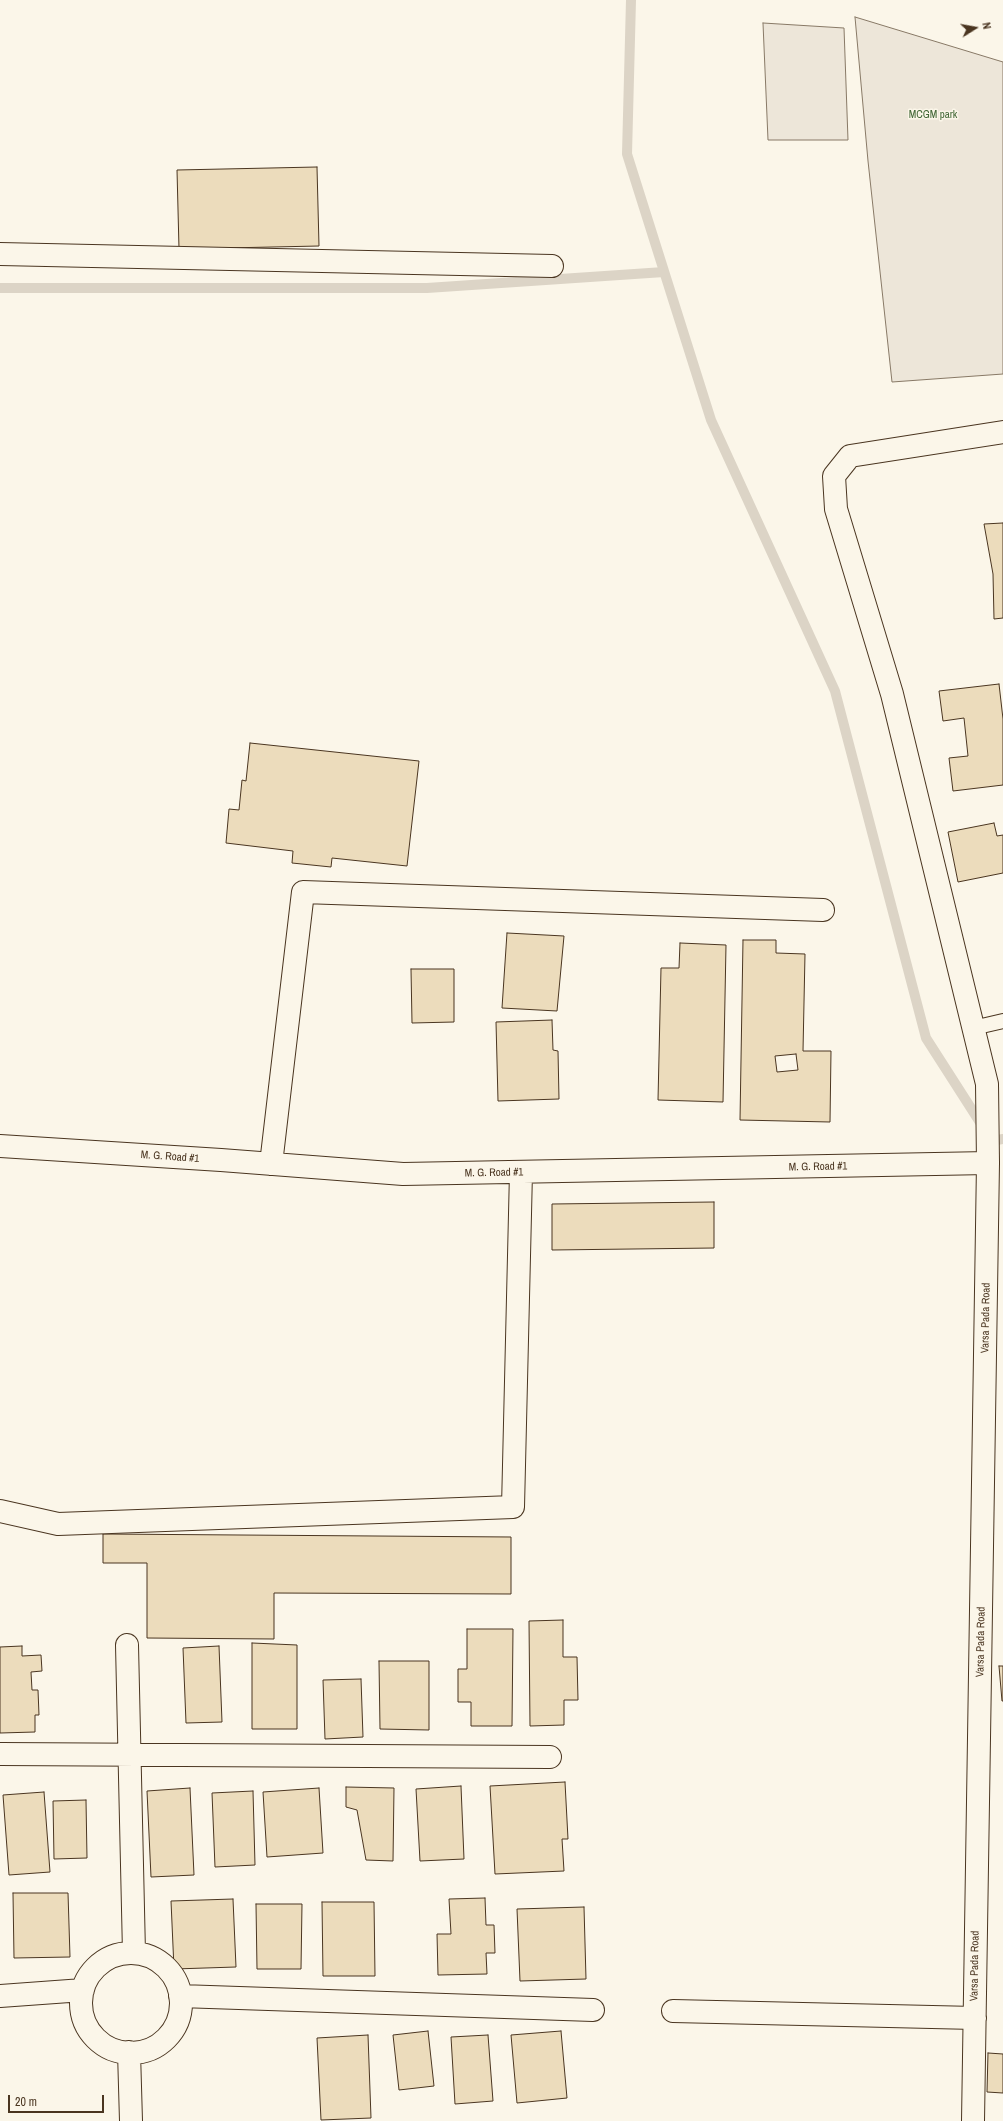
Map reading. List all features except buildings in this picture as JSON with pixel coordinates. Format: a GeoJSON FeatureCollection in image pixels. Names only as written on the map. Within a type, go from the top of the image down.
{"type":"FeatureCollection","features":[{"type":"Feature","properties":{"kind":"street"},"geometry":{"type":"LineString","coordinates":[[0,254],[552,266]]}},
{"type":"Feature","properties":{"kind":"street","name":"Varsa Pada Road"},"geometry":{"type":"LineString","coordinates":[[973,2121],[988,1163],[987,1084],[892,694],[836,509],[834,476],[850,456],[1003,432]]}},
{"type":"Feature","properties":{"kind":"street"},"geometry":{"type":"LineString","coordinates":[[271,1164],[303,892],[823,910]]}},
{"type":"Feature","properties":{"kind":"street","name":"M. G. Road #1"},"geometry":{"type":"LineString","coordinates":[[0,1146],[403,1174],[988,1163]]}},
{"type":"Feature","properties":{"kind":"street"},"geometry":{"type":"LineString","coordinates":[[0,1511],[58,1524],[513,1507],[521,1172]]}},
{"type":"Feature","properties":{"kind":"street"},"geometry":{"type":"LineString","coordinates":[[127,1645],[128,1755],[134,1953]]}},
{"type":"Feature","properties":{"kind":"street"},"geometry":{"type":"LineString","coordinates":[[0,1754],[550,1757]]}},
{"type":"Feature","properties":{"kind":"street"},"geometry":{"type":"LineString","coordinates":[[134,1953],[150,1957],[165,1966],[175,1980],[180,1996],[180,2013],[174,2028],[164,2040],[151,2048],[120,2052],[106,2046],[94,2036],[86,2023],[82,2008],[82,1990],[89,1975],[101,1962],[117,1954],[134,1953]]}},
{"type":"Feature","properties":{"kind":"street"},"geometry":{"type":"LineString","coordinates":[[0,1996],[82,1990]]}},
{"type":"Feature","properties":{"kind":"street"},"geometry":{"type":"LineString","coordinates":[[180,1996],[593,2010]]}},
{"type":"Feature","properties":{"kind":"street"},"geometry":{"type":"LineString","coordinates":[[673,2011],[974,2018]]}},
{"type":"Feature","properties":{"kind":"street"},"geometry":{"type":"LineString","coordinates":[[129,2052],[131,2121]]}},
{"type":"Feature","properties":{"kind":"lane"},"geometry":{"type":"LineString","coordinates":[[973,1028],[1003,1021]]}},
{"type":"Feature","properties":{"kind":"green space","name":"MCGM park"},"geometry":{"type":"Polygon","coordinates":[[[855,17],[1003,62],[1003,374],[892,382],[868,161],[855,17]]]}},
{"type":"Feature","properties":{"kind":"green space"},"geometry":{"type":"Polygon","coordinates":[[[763,23],[844,28],[848,140],[768,140],[763,23]]]}},
{"type":"Feature","properties":{"kind":"waterway"},"geometry":{"type":"LineString","coordinates":[[631,0],[627,154],[711,420],[835,691],[926,1038],[992,1141],[1003,1139]]}},
{"type":"Feature","properties":{"kind":"waterway"},"geometry":{"type":"LineString","coordinates":[[0,288],[427,288],[664,272]]}}]}
